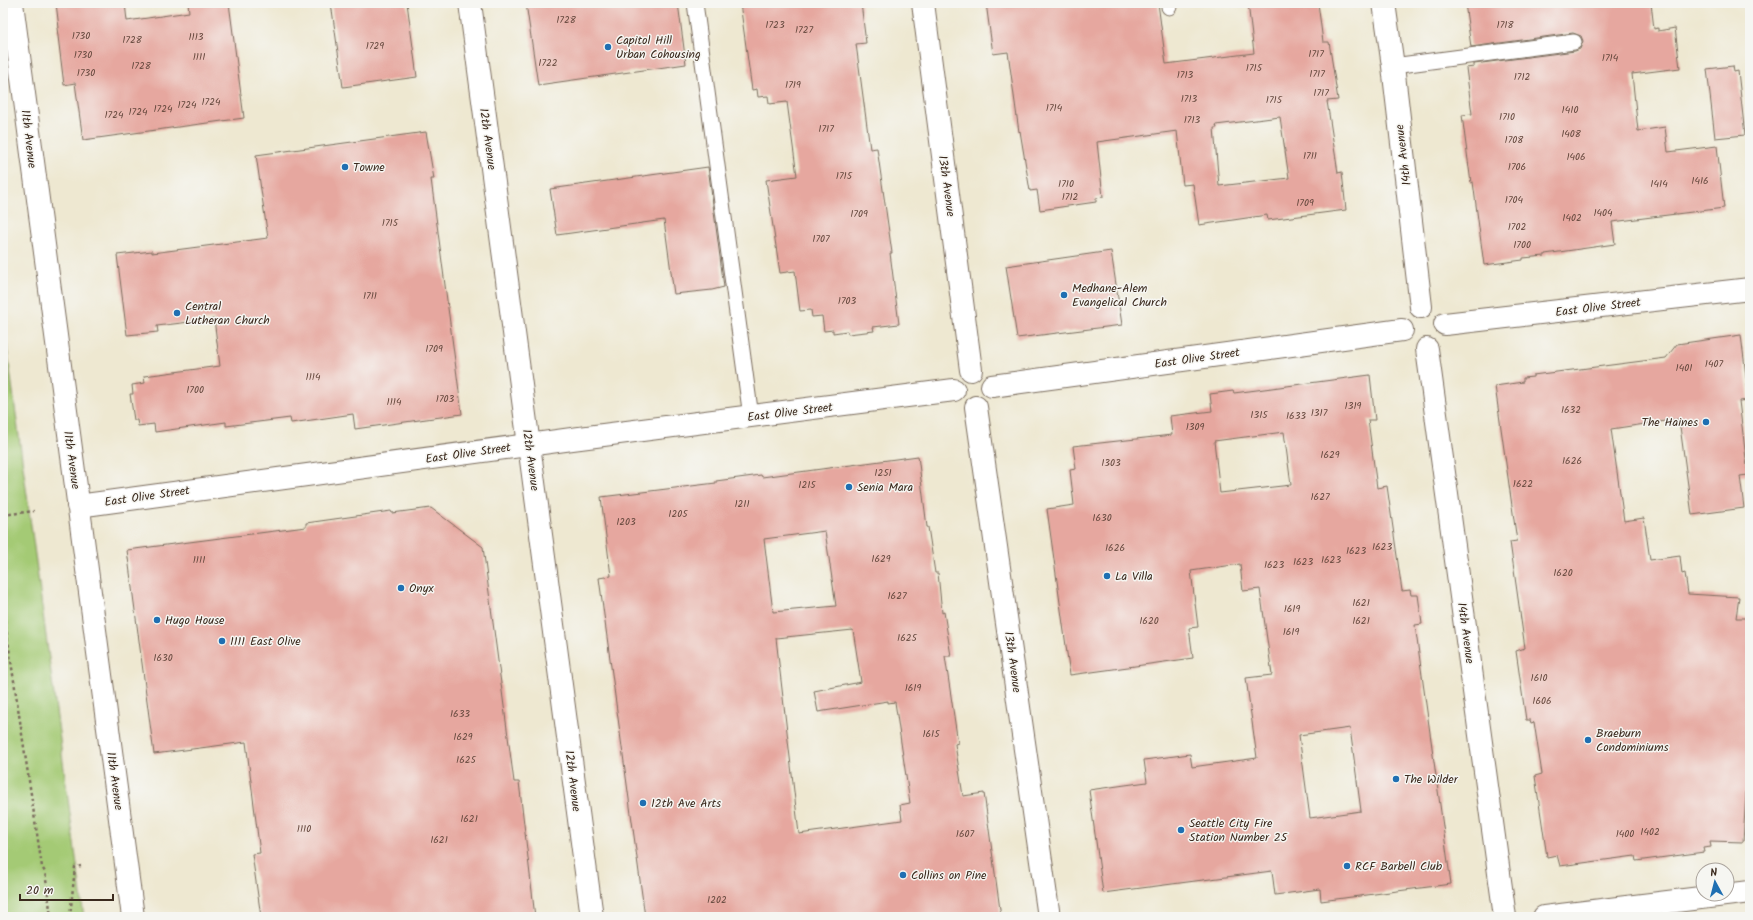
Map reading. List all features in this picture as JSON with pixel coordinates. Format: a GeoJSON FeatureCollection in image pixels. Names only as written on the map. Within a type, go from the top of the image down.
{"type":"FeatureCollection","features":[{"type":"Feature","properties":{"kind":"street","name":"11th Avenue"},"geometry":{"type":"LineString","coordinates":[[12,3],[133,917]]}},
{"type":"Feature","properties":{"kind":"street","name":"12th Avenue"},"geometry":{"type":"LineString","coordinates":[[470,3],[592,917]]}},
{"type":"Feature","properties":{"kind":"street","name":"13th Avenue"},"geometry":{"type":"LineString","coordinates":[[923,3],[971,370]]}},
{"type":"Feature","properties":{"kind":"street","name":"14th Avenue"},"geometry":{"type":"LineString","coordinates":[[1384,3],[1393,66],[1421,306]]}},
{"type":"Feature","properties":{"kind":"street","name":"East Olive Street"},"geometry":{"type":"LineString","coordinates":[[1445,324],[1750,289]]}},
{"type":"Feature","properties":{"kind":"street"},"geometry":{"type":"LineString","coordinates":[[1421,306],[1430,307],[1437,310],[1445,324],[1444,335],[1440,342],[1427,349],[1421,349],[1408,343],[1402,330],[1406,316],[1416,307],[1421,306]]}},
{"type":"Feature","properties":{"kind":"street","name":"East Olive Street"},"geometry":{"type":"LineString","coordinates":[[992,386],[1402,330]]}},
{"type":"Feature","properties":{"kind":"street","name":"14th Avenue"},"geometry":{"type":"LineString","coordinates":[[1427,349],[1505,917]]}},
{"type":"Feature","properties":{"kind":"street"},"geometry":{"type":"LineString","coordinates":[[971,370],[980,370],[989,378],[992,386],[991,396],[988,401],[976,407],[970,408],[958,401],[954,390],[955,382],[958,376],[963,372],[971,370]]}},
{"type":"Feature","properties":{"kind":"street","name":"East Olive Street"},"geometry":{"type":"LineString","coordinates":[[78,506],[528,445],[954,390]]}},
{"type":"Feature","properties":{"kind":"street","name":"13th Avenue"},"geometry":{"type":"LineString","coordinates":[[976,407],[1048,917]]}},
{"type":"Feature","properties":{"kind":"street"},"geometry":{"type":"LineString","coordinates":[[1544,917],[1750,892]]}},
{"type":"Feature","properties":{"kind":"lane"},"geometry":{"type":"LineString","coordinates":[[695,3],[751,417]]}},
{"type":"Feature","properties":{"kind":"lane"},"geometry":{"type":"LineString","coordinates":[[1393,66],[1574,42]]}},
{"type":"Feature","properties":{"kind":"path"},"geometry":{"type":"LineString","coordinates":[[3,515],[34,511]]}},
{"type":"Feature","properties":{"kind":"path"},"geometry":{"type":"LineString","coordinates":[[3,608],[42,867],[45,872],[51,917]]}},
{"type":"Feature","properties":{"kind":"path"},"geometry":{"type":"LineString","coordinates":[[70,917],[75,867],[81,866]]}},
{"type":"Feature","properties":{"kind":"green space"},"geometry":{"type":"Polygon","coordinates":[[[3,318],[84,917],[3,917],[3,318]]]}},
{"type":"Feature","properties":{"kind":"building"},"geometry":{"type":"Polygon","coordinates":[[[56,3],[125,3],[127,21],[189,12],[188,3],[229,3],[244,118],[83,140],[75,83],[64,85],[57,28],[59,28],[56,3]]]}},
{"type":"Feature","properties":{"kind":"building"},"geometry":{"type":"Polygon","coordinates":[[[331,3],[407,3],[417,77],[343,87],[331,3]]]}},
{"type":"Feature","properties":{"kind":"building","name":"Capitol Hill Urban Cohousing"},"geometry":{"type":"Polygon","coordinates":[[[526,3],[678,3],[686,64],[538,85],[526,3]]]}},
{"type":"Feature","properties":{"kind":"building"},"geometry":{"type":"Polygon","coordinates":[[[740,3],[861,3],[866,43],[856,44],[870,149],[877,148],[892,253],[890,253],[899,324],[873,327],[874,331],[848,334],[847,331],[833,333],[833,330],[824,331],[822,316],[812,317],[811,310],[800,311],[795,271],[780,273],[766,180],[797,176],[787,102],[769,104],[768,96],[758,97],[757,89],[752,90],[740,3]]]}},
{"type":"Feature","properties":{"kind":"building"},"geometry":{"type":"Polygon","coordinates":[[[986,3],[1158,3],[1166,64],[1254,53],[1248,3],[1318,3],[1323,42],[1329,42],[1338,100],[1327,101],[1338,173],[1342,172],[1346,210],[1268,220],[1267,215],[1199,225],[1193,184],[1183,185],[1177,131],[1097,142],[1103,197],[1096,198],[1096,202],[1040,210],[1037,190],[1030,191],[1020,131],[1019,132],[1008,52],[993,54],[986,3]],[[1280,117],[1216,125],[1217,128],[1214,128],[1219,186],[1289,178],[1280,117]]]}},
{"type":"Feature","properties":{"kind":"building"},"geometry":{"type":"Polygon","coordinates":[[[1465,3],[1651,3],[1654,29],[1658,28],[1658,31],[1675,28],[1680,68],[1632,74],[1638,131],[1665,127],[1668,152],[1717,146],[1724,208],[1612,222],[1615,244],[1545,254],[1545,256],[1523,258],[1523,260],[1484,265],[1462,115],[1472,114],[1466,68],[1474,67],[1474,64],[1575,51],[1580,49],[1583,41],[1581,36],[1573,33],[1471,47],[1465,3]]]}},
{"type":"Feature","properties":{"kind":"building"},"geometry":{"type":"Polygon","coordinates":[[[1733,66],[1734,72],[1738,71],[1745,135],[1715,138],[1707,69],[1733,66]]]}},
{"type":"Feature","properties":{"kind":"building"},"geometry":{"type":"Polygon","coordinates":[[[426,132],[434,179],[431,179],[462,414],[355,429],[353,414],[291,423],[290,418],[226,426],[226,422],[155,432],[154,424],[138,426],[137,420],[134,420],[130,394],[133,394],[132,385],[145,383],[144,376],[220,366],[214,319],[157,326],[158,332],[127,335],[117,255],[152,251],[152,253],[268,238],[256,155],[426,132]]]}},
{"type":"Feature","properties":{"kind":"building"},"geometry":{"type":"Polygon","coordinates":[[[708,167],[724,287],[712,290],[674,294],[664,220],[557,235],[550,189],[708,167]]]}},
{"type":"Feature","properties":{"kind":"building","name":"Medhane-Alem Evangelical Church"},"geometry":{"type":"Polygon","coordinates":[[[1111,251],[1122,325],[1017,338],[1006,266],[1111,251]]]}},
{"type":"Feature","properties":{"kind":"building"},"geometry":{"type":"Polygon","coordinates":[[[1741,335],[1749,400],[1739,401],[1748,475],[1740,476],[1744,508],[1692,515],[1679,419],[1611,429],[1624,521],[1644,518],[1650,560],[1680,556],[1682,574],[1685,573],[1688,594],[1739,597],[1736,618],[1750,618],[1750,729],[1743,842],[1710,841],[1711,847],[1703,848],[1704,852],[1636,861],[1635,856],[1560,866],[1557,855],[1547,857],[1535,776],[1542,774],[1534,722],[1531,723],[1530,720],[1526,720],[1516,651],[1525,648],[1510,542],[1517,541],[1495,386],[1523,382],[1523,378],[1533,377],[1533,375],[1666,358],[1677,344],[1741,335]]]}},
{"type":"Feature","properties":{"kind":"building"},"geometry":{"type":"Polygon","coordinates":[[[1370,375],[1375,420],[1368,420],[1377,488],[1387,486],[1402,591],[1410,590],[1411,595],[1418,595],[1422,624],[1415,625],[1451,884],[1321,901],[1320,889],[1275,895],[1272,871],[1103,893],[1089,790],[1147,782],[1144,760],[1190,754],[1192,767],[1257,758],[1246,678],[1272,675],[1260,589],[1243,591],[1240,564],[1191,571],[1198,627],[1189,628],[1193,658],[1070,675],[1047,509],[1074,505],[1070,470],[1076,469],[1073,446],[1172,435],[1170,416],[1212,411],[1210,394],[1233,391],[1234,393],[1370,375]],[[1284,432],[1214,441],[1220,493],[1291,485],[1284,432]],[[1350,728],[1299,735],[1310,818],[1361,811],[1350,728]]]}},
{"type":"Feature","properties":{"kind":"building"},"geometry":{"type":"Polygon","coordinates":[[[918,456],[927,527],[935,573],[938,573],[942,613],[944,612],[951,656],[945,656],[958,743],[955,744],[963,796],[984,793],[1001,917],[645,917],[599,578],[611,576],[601,497],[716,483],[716,481],[761,475],[762,477],[918,456]],[[825,531],[764,539],[773,612],[836,606],[825,531]],[[853,630],[776,638],[799,834],[902,820],[900,805],[910,803],[895,702],[888,703],[888,701],[818,712],[814,691],[861,682],[853,630]]]}},
{"type":"Feature","properties":{"kind":"building"},"geometry":{"type":"Polygon","coordinates":[[[431,508],[483,547],[514,782],[519,782],[535,917],[261,917],[252,854],[260,853],[246,742],[154,754],[127,550],[306,527],[306,523],[391,511],[392,513],[431,508]]]}},
{"type":"Feature","properties":{"kind":"place","name":"Capitol Hill Urban Cohousing"},"geometry":{"type":"Point","coordinates":[608,47]}},
{"type":"Feature","properties":{"kind":"place","name":"Towne"},"geometry":{"type":"Point","coordinates":[345,167]}},
{"type":"Feature","properties":{"kind":"place","name":"Medhane-Alem Evangelical Church"},"geometry":{"type":"Point","coordinates":[1064,295]}},
{"type":"Feature","properties":{"kind":"place","name":"Central Lutheran Church"},"geometry":{"type":"Point","coordinates":[177,313]}},
{"type":"Feature","properties":{"kind":"place","name":"The Haines"},"geometry":{"type":"Point","coordinates":[1706,422]}},
{"type":"Feature","properties":{"kind":"place","name":"Senia Mara"},"geometry":{"type":"Point","coordinates":[849,487]}},
{"type":"Feature","properties":{"kind":"place","name":"La Villa"},"geometry":{"type":"Point","coordinates":[1107,576]}},
{"type":"Feature","properties":{"kind":"place","name":"Onyx"},"geometry":{"type":"Point","coordinates":[401,588]}},
{"type":"Feature","properties":{"kind":"place","name":"Hugo House"},"geometry":{"type":"Point","coordinates":[157,620]}},
{"type":"Feature","properties":{"kind":"place","name":"1111 East Olive"},"geometry":{"type":"Point","coordinates":[222,641]}},
{"type":"Feature","properties":{"kind":"place","name":"Braeburn Condominiums"},"geometry":{"type":"Point","coordinates":[1588,740]}},
{"type":"Feature","properties":{"kind":"place","name":"The Wilder"},"geometry":{"type":"Point","coordinates":[1396,779]}},
{"type":"Feature","properties":{"kind":"place","name":"12th Ave Arts"},"geometry":{"type":"Point","coordinates":[643,803]}},
{"type":"Feature","properties":{"kind":"place","name":"Seattle City Fire Station Number 25"},"geometry":{"type":"Point","coordinates":[1181,830]}},
{"type":"Feature","properties":{"kind":"place","name":"RCF Barbell Club"},"geometry":{"type":"Point","coordinates":[1347,866]}},
{"type":"Feature","properties":{"kind":"place","name":"Collins on Pine"},"geometry":{"type":"Point","coordinates":[903,875]}}]}
